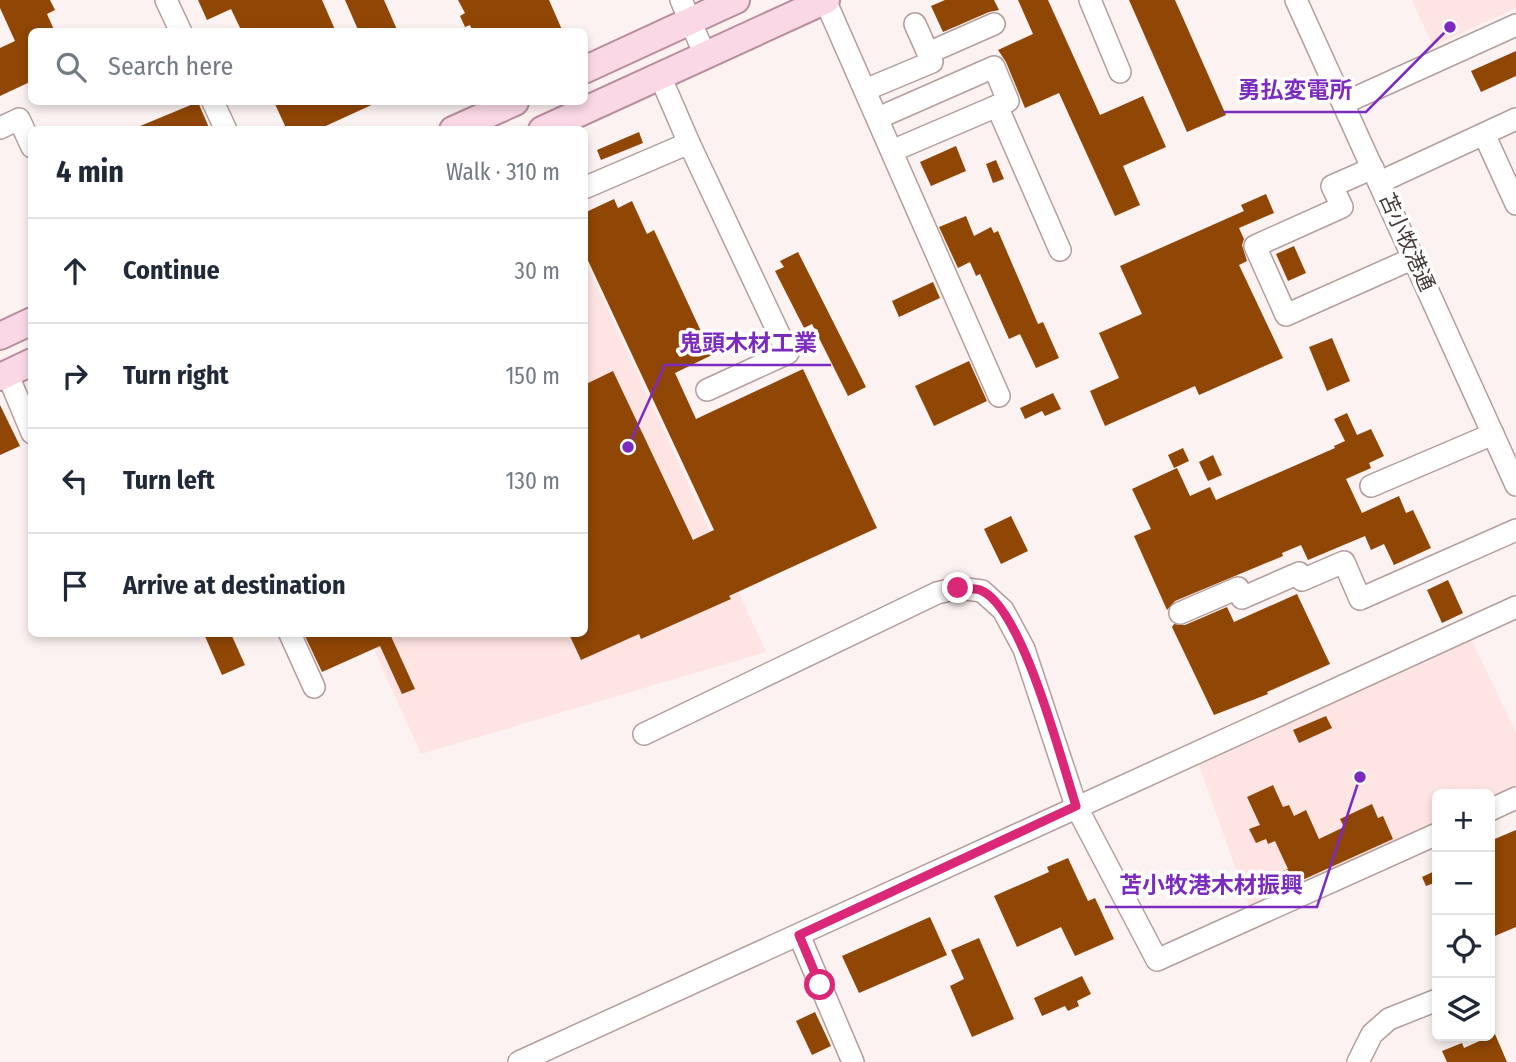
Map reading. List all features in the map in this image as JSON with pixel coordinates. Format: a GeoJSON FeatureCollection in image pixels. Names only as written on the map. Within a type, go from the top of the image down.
{"type":"FeatureCollection","features":[{"type":"Feature","properties":{"kind":"main road"},"geometry":{"type":"LineString","coordinates":[[588,68],[685,11],[736,0]]}},
{"type":"Feature","properties":{"kind":"main road"},"geometry":{"type":"LineString","coordinates":[[554,126],[826,0]]}},
{"type":"Feature","properties":{"kind":"main road"},"geometry":{"type":"LineString","coordinates":[[462,126],[508,105]]}},
{"type":"Feature","properties":{"kind":"main road"},"geometry":{"type":"LineString","coordinates":[[0,336],[28,323]]}},
{"type":"Feature","properties":{"kind":"main road"},"geometry":{"type":"LineString","coordinates":[[4,375],[28,364]]}},
{"type":"Feature","properties":{"kind":"street"},"geometry":{"type":"LineString","coordinates":[[166,0],[179,28]]}},
{"type":"Feature","properties":{"kind":"street"},"geometry":{"type":"LineString","coordinates":[[826,0],[999,396]]}},
{"type":"Feature","properties":{"kind":"street"},"geometry":{"type":"LineString","coordinates":[[1090,0],[1120,72]]}},
{"type":"Feature","properties":{"kind":"street","name":"苫小牧港通"},"geometry":{"type":"LineString","coordinates":[[1296,0],[1516,485]]}},
{"type":"Feature","properties":{"kind":"street"},"geometry":{"type":"LineString","coordinates":[[685,11],[705,55]]}},
{"type":"Feature","properties":{"kind":"street"},"geometry":{"type":"LineString","coordinates":[[865,90],[932,62],[915,24]]}},
{"type":"Feature","properties":{"kind":"street"},"geometry":{"type":"LineString","coordinates":[[928,53],[994,24]]}},
{"type":"Feature","properties":{"kind":"street"},"geometry":{"type":"LineString","coordinates":[[1344,103],[1516,25]]}},
{"type":"Feature","properties":{"kind":"street"},"geometry":{"type":"LineString","coordinates":[[878,118],[994,67],[1008,101],[892,151]]}},
{"type":"Feature","properties":{"kind":"street"},"geometry":{"type":"LineString","coordinates":[[660,76],[788,353],[707,390]]}},
{"type":"Feature","properties":{"kind":"street"},"geometry":{"type":"LineString","coordinates":[[214,105],[224,126]]}},
{"type":"Feature","properties":{"kind":"street"},"geometry":{"type":"LineString","coordinates":[[997,106],[1060,250]]}},
{"type":"Feature","properties":{"kind":"street"},"geometry":{"type":"LineString","coordinates":[[0,128],[19,119],[28,138]]}},
{"type":"Feature","properties":{"kind":"street"},"geometry":{"type":"LineString","coordinates":[[1414,258],[1286,315],[1255,246],[1342,207],[1332,186],[1376,175],[1516,119]]}},
{"type":"Feature","properties":{"kind":"street"},"geometry":{"type":"LineString","coordinates":[[1484,134],[1516,204]]}},
{"type":"Feature","properties":{"kind":"street"},"geometry":{"type":"LineString","coordinates":[[588,186],[689,142]]}},
{"type":"Feature","properties":{"kind":"street"},"geometry":{"type":"LineString","coordinates":[[4,375],[28,425]]}},
{"type":"Feature","properties":{"kind":"street"},"geometry":{"type":"LineString","coordinates":[[1371,486],[1493,434]]}},
{"type":"Feature","properties":{"kind":"street"},"geometry":{"type":"LineString","coordinates":[[1180,613],[1238,588],[1242,598],[1299,573],[1302,580],[1344,562],[1360,599],[1516,530]]}},
{"type":"Feature","properties":{"kind":"street"},"geometry":{"type":"LineString","coordinates":[[644,733],[937,593],[958,588],[982,590],[1003,610],[1024,649],[1076,806],[1157,960],[1432,836]]}},
{"type":"Feature","properties":{"kind":"street"},"geometry":{"type":"LineString","coordinates":[[519,1062],[1516,607]]}},
{"type":"Feature","properties":{"kind":"street"},"geometry":{"type":"LineString","coordinates":[[291,637],[314,687]]}},
{"type":"Feature","properties":{"kind":"street"},"geometry":{"type":"LineString","coordinates":[[1495,808],[1516,798]]}},
{"type":"Feature","properties":{"kind":"street"},"geometry":{"type":"LineString","coordinates":[[799,935],[853,1062]]}},
{"type":"Feature","properties":{"kind":"street"},"geometry":{"type":"LineString","coordinates":[[1358,1062],[1372,1034],[1390,1019],[1432,1002]]}},
{"type":"Feature","properties":{"kind":"shaded area"},"geometry":{"type":"Polygon","coordinates":[[[1412,0],[1516,0],[1516,8],[1433,46],[1412,0]]]}},
{"type":"Feature","properties":{"kind":"shaded area"},"geometry":{"type":"Polygon","coordinates":[[[588,266],[766,652],[421,754],[368,637],[588,637],[588,266]]]}},
{"type":"Feature","properties":{"kind":"shaded area"},"geometry":{"type":"Polygon","coordinates":[[[1471,639],[1516,732],[1516,792],[1495,802],[1495,789],[1432,789],[1432,829],[1250,909],[1198,762],[1471,639]]]}},
{"type":"Feature","properties":{"kind":"building"},"geometry":{"type":"Polygon","coordinates":[[[0,0],[50,0],[55,10],[47,14],[53,28],[28,28],[28,83],[0,96],[0,48],[15,41],[0,8],[0,0]]]}},
{"type":"Feature","properties":{"kind":"building"},"geometry":{"type":"Polygon","coordinates":[[[198,0],[322,0],[334,28],[240,28],[231,9],[207,20],[198,0]]]}},
{"type":"Feature","properties":{"kind":"building"},"geometry":{"type":"Polygon","coordinates":[[[345,0],[384,0],[396,28],[357,28],[345,0]]]}},
{"type":"Feature","properties":{"kind":"building"},"geometry":{"type":"Polygon","coordinates":[[[458,0],[549,0],[561,28],[471,28],[470,25],[465,27],[460,16],[465,13],[458,0]]]}},
{"type":"Feature","properties":{"kind":"building"},"geometry":{"type":"Polygon","coordinates":[[[945,0],[994,0],[999,10],[943,32],[931,6],[945,0]]]}},
{"type":"Feature","properties":{"kind":"building"},"geometry":{"type":"Polygon","coordinates":[[[1018,0],[1048,0],[1100,115],[1143,96],[1166,147],[1123,166],[1140,205],[1115,216],[1059,93],[1025,108],[1006,62],[998,50],[1033,34],[1018,0]]]}},
{"type":"Feature","properties":{"kind":"building"},"geometry":{"type":"Polygon","coordinates":[[[1129,0],[1175,0],[1226,115],[1187,132],[1129,0]]]}},
{"type":"Feature","properties":{"kind":"building"},"geometry":{"type":"Polygon","coordinates":[[[1516,51],[1516,76],[1481,92],[1471,71],[1516,51]]]}},
{"type":"Feature","properties":{"kind":"building"},"geometry":{"type":"Polygon","coordinates":[[[191,105],[199,105],[208,126],[140,126],[191,105]]]}},
{"type":"Feature","properties":{"kind":"building"},"geometry":{"type":"Polygon","coordinates":[[[275,105],[371,105],[326,126],[285,126],[275,105]]]}},
{"type":"Feature","properties":{"kind":"building"},"geometry":{"type":"Polygon","coordinates":[[[639,132],[643,143],[601,160],[597,150],[639,132]]]}},
{"type":"Feature","properties":{"kind":"building"},"geometry":{"type":"Polygon","coordinates":[[[956,146],[966,171],[931,186],[920,162],[956,146]]]}},
{"type":"Feature","properties":{"kind":"building"},"geometry":{"type":"Polygon","coordinates":[[[996,160],[1004,179],[993,183],[986,164],[996,160]]]}},
{"type":"Feature","properties":{"kind":"building"},"geometry":{"type":"Polygon","coordinates":[[[1266,194],[1274,213],[1239,228],[1244,239],[1242,245],[1247,261],[1239,265],[1283,358],[1199,395],[1195,386],[1105,426],[1090,391],[1119,378],[1099,333],[1142,314],[1120,266],[1244,211],[1241,205],[1266,194]]]}},
{"type":"Feature","properties":{"kind":"building"},"geometry":{"type":"Polygon","coordinates":[[[614,199],[618,208],[632,201],[647,234],[654,230],[712,355],[675,373],[696,419],[803,369],[877,528],[729,596],[731,599],[641,639],[639,634],[581,660],[570,637],[588,637],[588,383],[613,371],[693,540],[714,530],[588,261],[588,211],[614,199]]]}},
{"type":"Feature","properties":{"kind":"building"},"geometry":{"type":"Polygon","coordinates":[[[966,216],[974,236],[991,227],[994,233],[998,231],[1038,324],[1043,322],[1059,358],[1036,368],[1020,334],[1009,339],[980,274],[976,276],[970,262],[958,268],[939,227],[966,216]]]}},
{"type":"Feature","properties":{"kind":"building"},"geometry":{"type":"Polygon","coordinates":[[[1294,246],[1306,273],[1288,281],[1276,254],[1294,246]]]}},
{"type":"Feature","properties":{"kind":"building"},"geometry":{"type":"Polygon","coordinates":[[[798,252],[866,387],[848,396],[812,324],[804,328],[775,271],[784,267],[780,261],[798,252]]]}},
{"type":"Feature","properties":{"kind":"building"},"geometry":{"type":"Polygon","coordinates":[[[933,282],[940,298],[899,317],[892,301],[933,282]]]}},
{"type":"Feature","properties":{"kind":"building"},"geometry":{"type":"Polygon","coordinates":[[[1332,338],[1350,381],[1327,391],[1309,347],[1332,338]]]}},
{"type":"Feature","properties":{"kind":"building"},"geometry":{"type":"Polygon","coordinates":[[[969,361],[987,401],[934,426],[915,386],[969,361]]]}},
{"type":"Feature","properties":{"kind":"building"},"geometry":{"type":"Polygon","coordinates":[[[1053,393],[1061,409],[1045,416],[1042,411],[1025,419],[1020,408],[1053,393]]]}},
{"type":"Feature","properties":{"kind":"building"},"geometry":{"type":"Polygon","coordinates":[[[0,405],[20,446],[0,455],[0,405]]]}},
{"type":"Feature","properties":{"kind":"building"},"geometry":{"type":"Polygon","coordinates":[[[1347,413],[1357,435],[1371,429],[1384,456],[1369,463],[1371,468],[1346,479],[1362,513],[1399,496],[1406,513],[1413,510],[1431,548],[1394,565],[1384,544],[1371,550],[1365,536],[1308,560],[1301,545],[1282,553],[1283,556],[1175,601],[1167,610],[1134,536],[1151,529],[1132,489],[1177,468],[1190,496],[1210,487],[1216,500],[1335,448],[1334,446],[1345,441],[1334,419],[1347,413]]]}},
{"type":"Feature","properties":{"kind":"building"},"geometry":{"type":"Polygon","coordinates":[[[1183,448],[1189,461],[1174,468],[1168,455],[1183,448]]]}},
{"type":"Feature","properties":{"kind":"building"},"geometry":{"type":"Polygon","coordinates":[[[1213,455],[1222,475],[1208,481],[1199,462],[1213,455]]]}},
{"type":"Feature","properties":{"kind":"building"},"geometry":{"type":"Polygon","coordinates":[[[1011,516],[1028,551],[1001,564],[984,529],[1011,516]]]}},
{"type":"Feature","properties":{"kind":"building"},"geometry":{"type":"Polygon","coordinates":[[[1448,580],[1463,613],[1442,623],[1427,590],[1448,580]]]}},
{"type":"Feature","properties":{"kind":"building"},"geometry":{"type":"Polygon","coordinates":[[[1297,594],[1330,664],[1267,692],[1268,694],[1214,715],[1172,627],[1174,624],[1185,625],[1227,607],[1234,622],[1297,594]]]}},
{"type":"Feature","properties":{"kind":"building"},"geometry":{"type":"Polygon","coordinates":[[[205,637],[232,637],[245,665],[222,675],[205,637]]]}},
{"type":"Feature","properties":{"kind":"building"},"geometry":{"type":"Polygon","coordinates":[[[305,637],[391,637],[415,689],[402,694],[380,646],[322,672],[305,637]]]}},
{"type":"Feature","properties":{"kind":"building"},"geometry":{"type":"Polygon","coordinates":[[[1326,716],[1332,728],[1299,743],[1293,730],[1326,716]]]}},
{"type":"Feature","properties":{"kind":"building"},"geometry":{"type":"Polygon","coordinates":[[[1273,785],[1283,807],[1289,805],[1294,816],[1306,810],[1319,839],[1344,827],[1340,819],[1372,804],[1378,818],[1383,816],[1393,839],[1278,891],[1271,876],[1288,869],[1275,841],[1268,844],[1266,839],[1256,843],[1249,829],[1260,825],[1247,797],[1273,785]]]}},
{"type":"Feature","properties":{"kind":"building"},"geometry":{"type":"Polygon","coordinates":[[[1516,830],[1516,927],[1495,936],[1495,852],[1495,839],[1516,830]]]}},
{"type":"Feature","properties":{"kind":"building"},"geometry":{"type":"Polygon","coordinates":[[[1068,858],[1088,901],[1095,898],[1114,939],[1075,956],[1061,927],[1017,947],[994,896],[1049,872],[1047,867],[1068,858]]]}},
{"type":"Feature","properties":{"kind":"building"},"geometry":{"type":"Polygon","coordinates":[[[1432,872],[1432,884],[1426,886],[1422,877],[1432,872]]]}},
{"type":"Feature","properties":{"kind":"building"},"geometry":{"type":"Polygon","coordinates":[[[930,917],[947,955],[859,993],[842,956],[930,917]]]}},
{"type":"Feature","properties":{"kind":"building"},"geometry":{"type":"Polygon","coordinates":[[[979,938],[1014,1019],[972,1037],[950,986],[964,979],[951,950],[979,938]]]}},
{"type":"Feature","properties":{"kind":"building"},"geometry":{"type":"Polygon","coordinates":[[[1082,976],[1091,994],[1077,1001],[1079,1006],[1068,1011],[1065,1006],[1042,1016],[1034,998],[1082,976]]]}},
{"type":"Feature","properties":{"kind":"building"},"geometry":{"type":"Polygon","coordinates":[[[815,1012],[831,1046],[812,1055],[796,1021],[815,1012]]]}},
{"type":"Feature","properties":{"kind":"building"},"geometry":{"type":"Polygon","coordinates":[[[1495,1034],[1507,1062],[1447,1062],[1442,1051],[1462,1043],[1464,1048],[1480,1041],[1495,1041],[1495,1034]]]}},
{"type":"Feature","properties":{"kind":"place","name":"勇払変電所"},"geometry":{"type":"Point","coordinates":[1450,27]}},
{"type":"Feature","properties":{"kind":"place","name":"鬼頭木材工業"},"geometry":{"type":"Point","coordinates":[628,447]}},
{"type":"Feature","properties":{"kind":"place","name":"苫小牧港木材振興"},"geometry":{"type":"Point","coordinates":[1360,777]}},
{"type":"Feature","properties":{"kind":"route"},"geometry":{"type":"LineString","coordinates":[[820,985],[799,935],[1076,806],[1024,649],[1003,610],[982,590],[958,588]]}}]}
